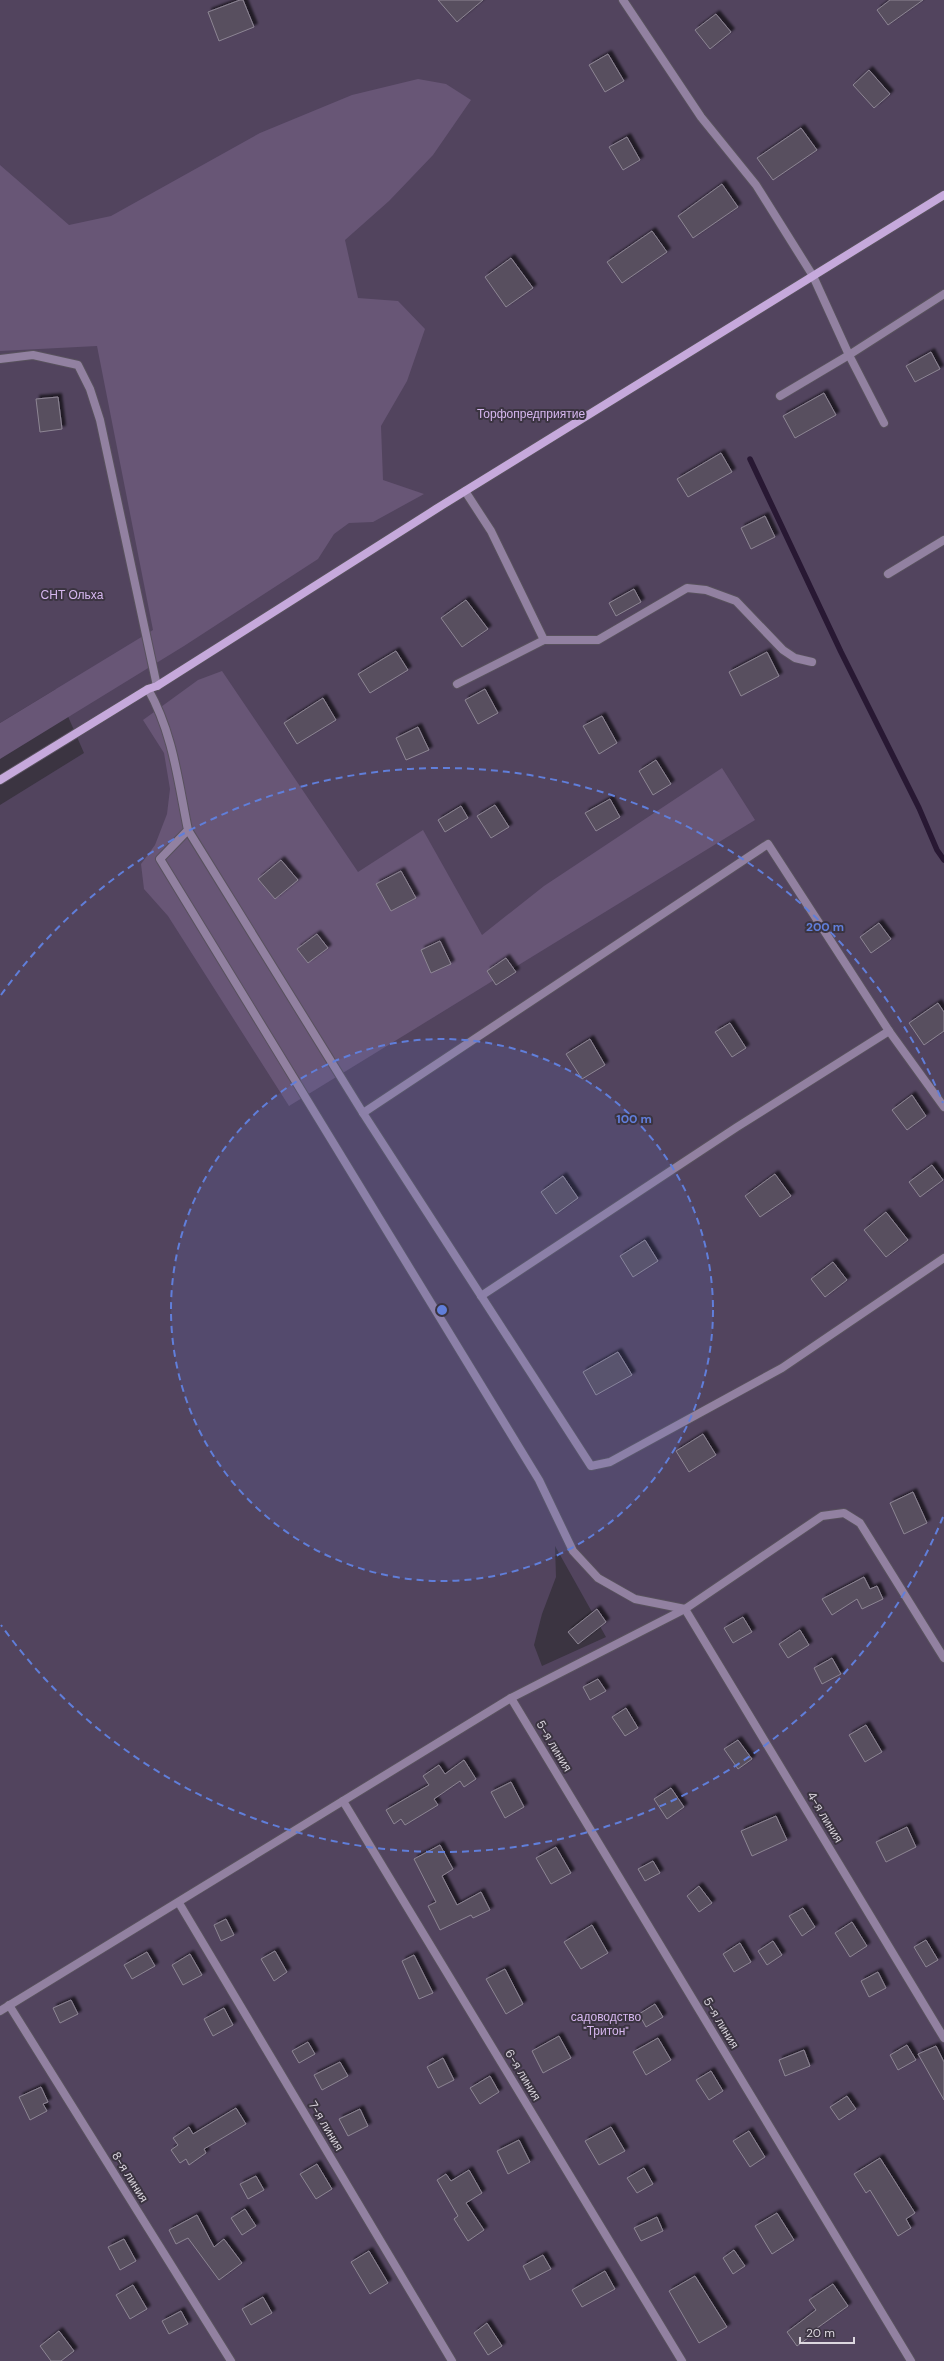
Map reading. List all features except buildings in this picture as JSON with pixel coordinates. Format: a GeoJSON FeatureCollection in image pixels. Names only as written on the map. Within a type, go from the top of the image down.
{"type":"FeatureCollection","features":[{"type":"Feature","properties":{"kind":"main road"},"geometry":{"type":"LineString","coordinates":[[0,780],[148,689],[157,686],[466,491],[944,195]]}},
{"type":"Feature","properties":{"kind":"street"},"geometry":{"type":"LineString","coordinates":[[623,0],[700,117],[756,185],[813,276],[849,355],[884,423]]}},
{"type":"Feature","properties":{"kind":"street"},"geometry":{"type":"LineString","coordinates":[[780,396],[849,355],[944,294]]}},
{"type":"Feature","properties":{"kind":"street"},"geometry":{"type":"LineString","coordinates":[[0,359],[33,355],[78,364],[90,389],[100,420],[157,686]]}},
{"type":"Feature","properties":{"kind":"street"},"geometry":{"type":"LineString","coordinates":[[466,491],[491,531],[544,640]]}},
{"type":"Feature","properties":{"kind":"street"},"geometry":{"type":"LineString","coordinates":[[888,574],[944,540]]}},
{"type":"Feature","properties":{"kind":"street"},"geometry":{"type":"LineString","coordinates":[[457,684],[544,640],[598,640],[687,588],[706,590],[736,601],[783,650],[795,658],[812,662]]}},
{"type":"Feature","properties":{"kind":"street"},"geometry":{"type":"LineString","coordinates":[[148,689],[161,712],[172,747],[188,830],[364,1113],[591,1466],[610,1462],[782,1368],[944,1258]]}},
{"type":"Feature","properties":{"kind":"street"},"geometry":{"type":"LineString","coordinates":[[188,830],[160,859],[539,1480],[573,1551],[598,1578],[635,1599],[686,1609]]}},
{"type":"Feature","properties":{"kind":"street"},"geometry":{"type":"LineString","coordinates":[[364,1113],[768,844],[889,1031],[944,1107]]}},
{"type":"Feature","properties":{"kind":"street"},"geometry":{"type":"LineString","coordinates":[[481,1296],[737,1127],[889,1031]]}},
{"type":"Feature","properties":{"kind":"street"},"geometry":{"type":"LineString","coordinates":[[0,2011],[179,1903],[511,1698],[686,1609],[822,1516],[844,1513],[854,1517],[860,1523],[944,1658]]}},
{"type":"Feature","properties":{"kind":"street","name":"4-я линия"},"geometry":{"type":"LineString","coordinates":[[686,1609],[944,2038]]}},
{"type":"Feature","properties":{"kind":"street","name":"5-я линия"},"geometry":{"type":"LineString","coordinates":[[511,1698],[911,2361]]}},
{"type":"Feature","properties":{"kind":"street","name":"6-я линия"},"geometry":{"type":"LineString","coordinates":[[343,1801],[682,2361]]}},
{"type":"Feature","properties":{"kind":"street","name":"7-я линия"},"geometry":{"type":"LineString","coordinates":[[179,1903],[452,2361]]}},
{"type":"Feature","properties":{"kind":"street","name":"8-я линия"},"geometry":{"type":"LineString","coordinates":[[9,2005],[231,2361]]}},
{"type":"Feature","properties":{"kind":"green space"},"geometry":{"type":"Polygon","coordinates":[[[0,0],[944,0],[944,2361],[0,2361],[0,805],[84,753],[56,689],[0,723],[0,0]],[[555,1546],[556,1577],[542,1614],[534,1645],[542,1666],[606,1637],[555,1546]]]}},
{"type":"Feature","properties":{"kind":"shaded area"},"geometry":{"type":"Polygon","coordinates":[[[418,79],[446,84],[471,100],[433,155],[389,201],[345,240],[358,298],[398,301],[425,329],[407,381],[381,426],[383,480],[424,494],[373,522],[349,523],[334,534],[318,559],[184,646],[0,759],[0,723],[153,630],[97,346],[0,351],[0,165],[69,225],[111,216],[260,133],[352,95],[418,79]]]}},
{"type":"Feature","properties":{"kind":"shaded area"},"geometry":{"type":"Polygon","coordinates":[[[222,671],[358,872],[423,830],[482,935],[544,886],[722,768],[755,820],[289,1106],[168,916],[144,889],[141,864],[155,845],[167,814],[170,789],[164,753],[143,720],[198,680],[222,671]]]}},
{"type":"Feature","properties":{"kind":"waterway"},"geometry":{"type":"LineString","coordinates":[[750,459],[841,652],[919,808],[937,850],[944,860]]}},
{"type":"Feature","properties":{"kind":"park label","name":"Торфопредприятие"},"geometry":{"type":"Point","coordinates":[531,414]}},
{"type":"Feature","properties":{"kind":"park label","name":"СНТ Ольха"},"geometry":{"type":"Point","coordinates":[72,595]}},
{"type":"Feature","properties":{"kind":"park label","name":"садоводство \"Тритон\""},"geometry":{"type":"Point","coordinates":[606,2024]}}]}
